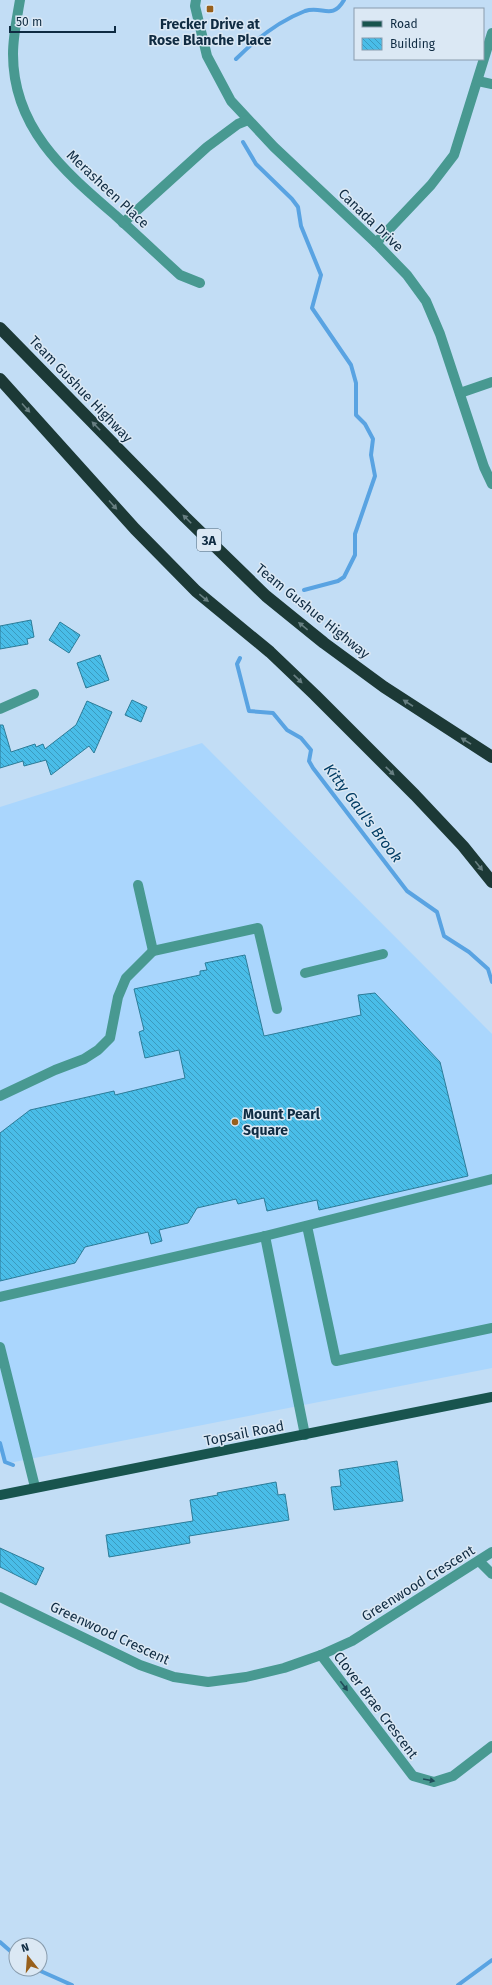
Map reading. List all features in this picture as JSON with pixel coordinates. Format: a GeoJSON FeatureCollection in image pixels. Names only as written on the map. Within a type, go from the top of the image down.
{"type":"FeatureCollection","features":[{"type":"Feature","properties":{"kind":"highway","name":"Team Gushue Highway"},"geometry":{"type":"LineString","coordinates":[[0,328],[174,506],[266,596],[324,643],[384,688],[492,757]]}},
{"type":"Feature","properties":{"kind":"highway"},"geometry":{"type":"LineString","coordinates":[[0,379],[135,529],[196,591],[270,652],[415,795],[463,846],[492,882]]}},
{"type":"Feature","properties":{"kind":"main road","name":"Topsail Road"},"geometry":{"type":"LineString","coordinates":[[0,1495],[492,1397]]}},
{"type":"Feature","properties":{"kind":"street","name":"Merasheen Place"},"geometry":{"type":"LineString","coordinates":[[20,0],[14,33],[13,56],[17,83],[24,108],[35,133],[67,173],[180,275],[200,283]]}},
{"type":"Feature","properties":{"kind":"street","name":"Canada Drive"},"geometry":{"type":"LineString","coordinates":[[196,0],[195,6],[207,56],[232,101],[248,120],[376,243],[407,275],[426,302],[440,334],[484,467],[492,484]]}},
{"type":"Feature","properties":{"kind":"street"},"geometry":{"type":"LineString","coordinates":[[484,60],[492,33]]}},
{"type":"Feature","properties":{"kind":"street"},"geometry":{"type":"LineString","coordinates":[[376,243],[431,185],[454,155],[484,60]]}},
{"type":"Feature","properties":{"kind":"street"},"geometry":{"type":"LineString","coordinates":[[478,80],[492,84]]}},
{"type":"Feature","properties":{"kind":"street"},"geometry":{"type":"LineString","coordinates":[[123,223],[207,147],[238,124],[248,120]]}},
{"type":"Feature","properties":{"kind":"street"},"geometry":{"type":"LineString","coordinates":[[460,394],[492,382]]}},
{"type":"Feature","properties":{"kind":"street"},"geometry":{"type":"LineString","coordinates":[[0,709],[34,694]]}},
{"type":"Feature","properties":{"kind":"street"},"geometry":{"type":"LineString","coordinates":[[138,885],[153,951]]}},
{"type":"Feature","properties":{"kind":"street"},"geometry":{"type":"LineString","coordinates":[[0,1096],[55,1070],[84,1059],[98,1050],[110,1038],[118,997],[126,978],[153,951],[258,928],[277,1009]]}},
{"type":"Feature","properties":{"kind":"street"},"geometry":{"type":"LineString","coordinates":[[305,973],[383,954]]}},
{"type":"Feature","properties":{"kind":"street"},"geometry":{"type":"LineString","coordinates":[[0,1298],[265,1236],[492,1179]]}},
{"type":"Feature","properties":{"kind":"street"},"geometry":{"type":"LineString","coordinates":[[306,1226],[336,1361],[492,1328]]}},
{"type":"Feature","properties":{"kind":"street"},"geometry":{"type":"LineString","coordinates":[[265,1236],[305,1435]]}},
{"type":"Feature","properties":{"kind":"street"},"geometry":{"type":"LineString","coordinates":[[0,1347],[35,1487]]}},
{"type":"Feature","properties":{"kind":"street","name":"Greenwood Crescent"},"geometry":{"type":"LineString","coordinates":[[0,1597],[140,1665],[174,1677],[208,1682],[246,1677],[284,1668],[321,1655],[352,1641],[492,1552]]}},
{"type":"Feature","properties":{"kind":"street"},"geometry":{"type":"LineString","coordinates":[[479,1561],[492,1574]]}},
{"type":"Feature","properties":{"kind":"street","name":"Clover Brae Crescent"},"geometry":{"type":"LineString","coordinates":[[321,1655],[413,1776],[434,1782],[454,1776],[492,1746]]}},
{"type":"Feature","properties":{"kind":"shaded area","name":"Mount Pearl Square"},"geometry":{"type":"Polygon","coordinates":[[[202,743],[492,1034],[492,1368],[4,1464],[0,1451],[0,807],[202,743]]]}},
{"type":"Feature","properties":{"kind":"building"},"geometry":{"type":"Polygon","coordinates":[[[31,620],[34,637],[27,639],[28,644],[0,649],[0,626],[31,620]]]}},
{"type":"Feature","properties":{"kind":"building"},"geometry":{"type":"Polygon","coordinates":[[[60,622],[80,635],[69,653],[49,640],[60,622]]]}},
{"type":"Feature","properties":{"kind":"building"},"geometry":{"type":"Polygon","coordinates":[[[100,655],[109,680],[86,688],[77,663],[100,655]]]}},
{"type":"Feature","properties":{"kind":"building"},"geometry":{"type":"Polygon","coordinates":[[[132,700],[147,707],[141,722],[125,715],[132,700]]]}},
{"type":"Feature","properties":{"kind":"building"},"geometry":{"type":"Polygon","coordinates":[[[87,701],[112,712],[94,753],[89,746],[51,775],[46,760],[24,766],[23,761],[0,768],[0,725],[3,725],[11,752],[35,744],[36,747],[43,744],[45,749],[76,725],[87,701]]]}},
{"type":"Feature","properties":{"kind":"building","name":"Mount Pearl Square"},"geometry":{"type":"Polygon","coordinates":[[[245,955],[264,1036],[361,1015],[358,995],[375,993],[440,1062],[468,1176],[319,1210],[317,1200],[267,1211],[264,1198],[238,1204],[236,1199],[197,1208],[188,1223],[159,1230],[162,1241],[151,1244],[148,1232],[85,1247],[75,1263],[0,1281],[0,1133],[30,1110],[114,1091],[115,1095],[185,1078],[179,1050],[145,1058],[139,1032],[144,1030],[134,989],[200,975],[200,971],[207,970],[205,963],[245,955]]]}},
{"type":"Feature","properties":{"kind":"building"},"geometry":{"type":"Polygon","coordinates":[[[397,1461],[403,1501],[334,1510],[331,1487],[341,1486],[339,1470],[397,1461]]]}},
{"type":"Feature","properties":{"kind":"building"},"geometry":{"type":"Polygon","coordinates":[[[276,1482],[278,1495],[285,1494],[289,1520],[189,1536],[190,1543],[109,1557],[106,1535],[193,1521],[190,1500],[218,1495],[217,1493],[276,1482]]]}},
{"type":"Feature","properties":{"kind":"building"},"geometry":{"type":"Polygon","coordinates":[[[0,1548],[44,1568],[36,1585],[0,1567],[0,1548]]]}},
{"type":"Feature","properties":{"kind":"waterway","name":"Kitty Gaul's Brook"},"geometry":{"type":"LineString","coordinates":[[236,59],[252,44],[277,25],[295,15],[311,10],[335,10],[344,0]]}},
{"type":"Feature","properties":{"kind":"waterway","name":"Kitty Gaul's Brook"},"geometry":{"type":"LineString","coordinates":[[243,142],[256,164],[292,199],[298,207],[301,226],[321,275],[312,308],[351,365],[356,383],[356,415],[365,424],[373,439],[371,455],[375,476],[355,534],[355,555],[344,577],[338,581],[304,590]]}},
{"type":"Feature","properties":{"kind":"waterway","name":"Kitty Gaul's Brook"},"geometry":{"type":"LineString","coordinates":[[240,658],[237,664],[249,711],[273,713],[287,730],[301,738],[311,750],[309,761],[313,768],[407,891],[437,912],[444,936],[469,952],[488,969],[492,982]]}},
{"type":"Feature","properties":{"kind":"waterway"},"geometry":{"type":"LineString","coordinates":[[0,1443],[5,1462],[13,1465]]}},
{"type":"Feature","properties":{"kind":"waterway"},"geometry":{"type":"LineString","coordinates":[[0,1942],[8,1949]]}},
{"type":"Feature","properties":{"kind":"waterway"},"geometry":{"type":"LineString","coordinates":[[458,1985],[492,1960]]}},
{"type":"Feature","properties":{"kind":"waterway"},"geometry":{"type":"LineString","coordinates":[[48,1974],[72,1985]]}},
{"type":"Feature","properties":{"kind":"place","name":"Frecker Drive at Rose Blanche Place"},"geometry":{"type":"Point","coordinates":[210,9]}},
{"type":"Feature","properties":{"kind":"place","name":"Mount Pearl Square"},"geometry":{"type":"Point","coordinates":[235,1122]}}]}
